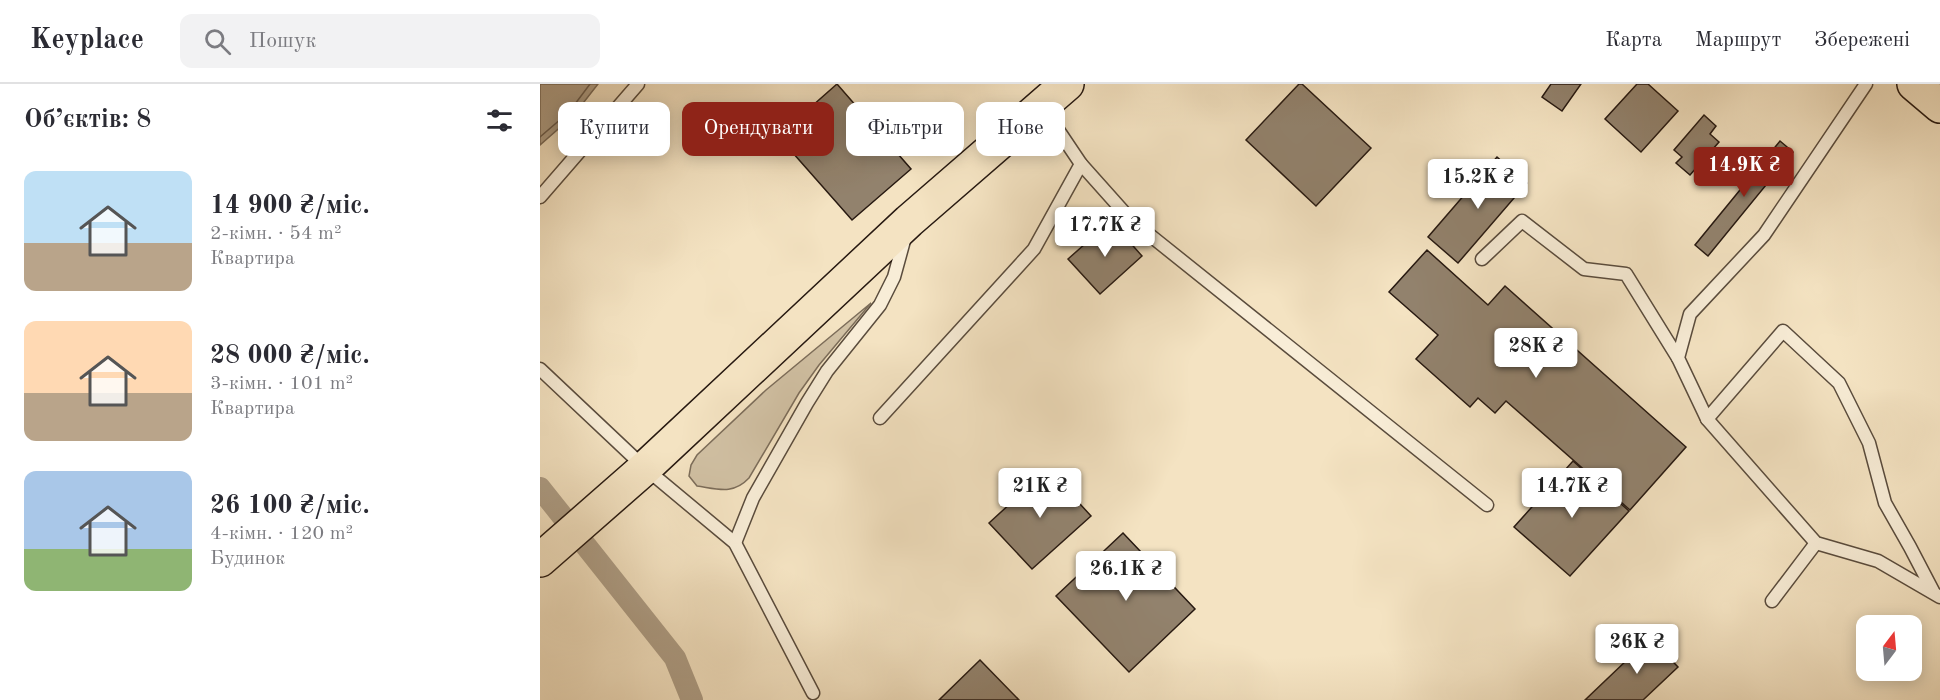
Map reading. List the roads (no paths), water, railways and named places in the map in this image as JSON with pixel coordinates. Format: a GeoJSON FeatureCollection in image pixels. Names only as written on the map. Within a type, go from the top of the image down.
{"type":"FeatureCollection","features":[{"type":"Feature","properties":{"kind":"highway"},"geometry":{"type":"LineString","coordinates":[[1046,102],[1067,84]]}},
{"type":"Feature","properties":{"kind":"highway"},"geometry":{"type":"LineString","coordinates":[[1914,84],[1940,106]]}},
{"type":"Feature","properties":{"kind":"highway"},"geometry":{"type":"LineString","coordinates":[[541,560],[645,468],[909,221],[984,156]]}},
{"type":"Feature","properties":{"kind":"lane"},"geometry":{"type":"LineString","coordinates":[[540,196],[639,84]]}},
{"type":"Feature","properties":{"kind":"lane"},"geometry":{"type":"LineString","coordinates":[[1678,358],[1690,314],[1764,235],[1866,84]]}},
{"type":"Feature","properties":{"kind":"lane"},"geometry":{"type":"LineString","coordinates":[[1065,140],[1081,164],[1131,220],[1487,506]]}},
{"type":"Feature","properties":{"kind":"lane"},"geometry":{"type":"LineString","coordinates":[[880,418],[1034,249],[1081,164]]}},
{"type":"Feature","properties":{"kind":"lane"},"geometry":{"type":"LineString","coordinates":[[735,543],[753,498],[807,403],[827,371],[880,305],[894,277],[909,221]]}},
{"type":"Feature","properties":{"kind":"lane"},"geometry":{"type":"LineString","coordinates":[[1482,259],[1522,221],[1584,269],[1626,274],[1678,358],[1707,419],[1816,543],[1878,561],[1936,594]]}},
{"type":"Feature","properties":{"kind":"lane"},"geometry":{"type":"LineString","coordinates":[[1707,419],[1783,331],[1839,383],[1869,443],[1884,503],[1936,594]]}},
{"type":"Feature","properties":{"kind":"lane"},"geometry":{"type":"LineString","coordinates":[[540,369],[645,468],[735,543],[813,693]]}},
{"type":"Feature","properties":{"kind":"lane"},"geometry":{"type":"LineString","coordinates":[[1772,601],[1816,543]]}},
{"type":"Feature","properties":{"kind":"water"},"geometry":{"type":"Polygon","coordinates":[[[540,84],[598,84],[584,102],[558,102],[558,129],[540,145],[540,84]]]}},
{"type":"Feature","properties":{"kind":"waterway"},"geometry":{"type":"LineString","coordinates":[[540,488],[675,658],[692,700]]}}]}
